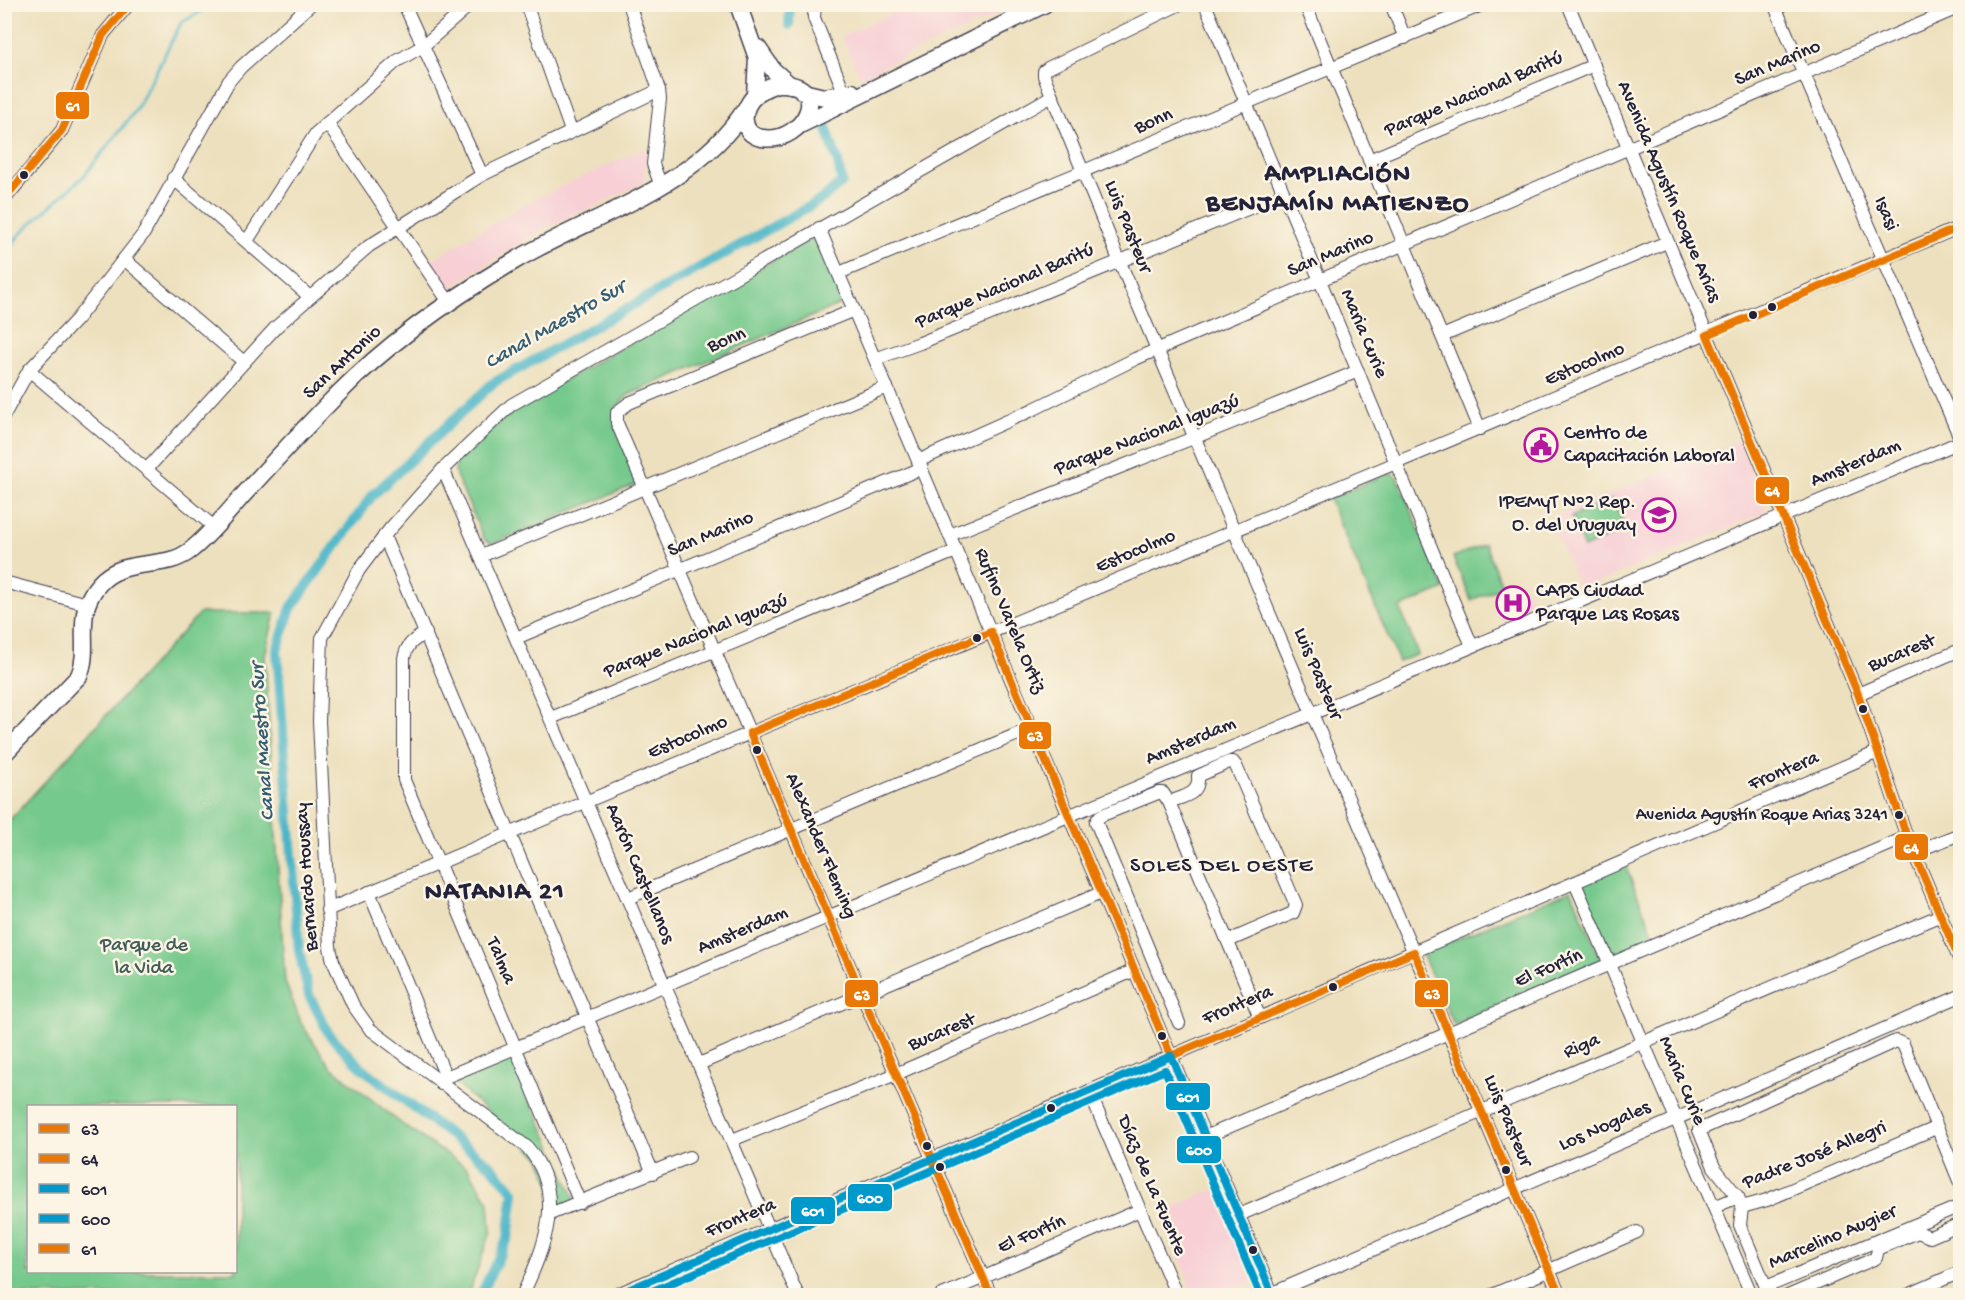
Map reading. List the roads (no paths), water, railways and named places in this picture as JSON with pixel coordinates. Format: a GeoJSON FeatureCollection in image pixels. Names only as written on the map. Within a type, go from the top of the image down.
{"type":"FeatureCollection","features":[{"type":"Feature","properties":{"kind":"main road"},"geometry":{"type":"LineString","coordinates":[[738,4],[751,37],[758,70],[751,102],[744,119],[746,129],[756,137],[777,136],[1045,4]]}},
{"type":"Feature","properties":{"kind":"main road"},"geometry":{"type":"LineString","coordinates":[[751,37],[773,70],[809,100],[810,110],[802,124]]}},
{"type":"Feature","properties":{"kind":"main road"},"geometry":{"type":"LineString","coordinates":[[751,102],[777,84],[824,97],[845,94],[890,79]]}},
{"type":"Feature","properties":{"kind":"main road","name":"San Antonio"},"geometry":{"type":"LineString","coordinates":[[703,159],[729,132],[751,102]]}},
{"type":"Feature","properties":{"kind":"main road","name":"San Antonio"},"geometry":{"type":"LineString","coordinates":[[4,754],[74,683],[81,671],[87,604],[93,592],[108,576],[130,565],[165,562],[183,556],[214,527],[340,392],[390,346],[449,302],[546,243],[661,186],[731,143],[756,137]]}},
{"type":"Feature","properties":{"kind":"main road","name":"San Antonio"},"geometry":{"type":"LineString","coordinates":[[4,742],[64,681],[82,651]]}},
{"type":"Feature","properties":{"kind":"street"},"geometry":{"type":"LineString","coordinates":[[5,199],[62,130],[103,34],[129,4]]}},
{"type":"Feature","properties":{"kind":"street"},"geometry":{"type":"LineString","coordinates":[[4,415],[28,370],[77,319],[152,220],[173,178],[235,74],[311,4]]}},
{"type":"Feature","properties":{"kind":"street"},"geometry":{"type":"LineString","coordinates":[[404,4],[482,175]]}},
{"type":"Feature","properties":{"kind":"street"},"geometry":{"type":"LineString","coordinates":[[248,241],[308,143],[327,123],[397,61],[423,45],[471,4]]}},
{"type":"Feature","properties":{"kind":"street"},"geometry":{"type":"LineString","coordinates":[[526,4],[571,131]]}},
{"type":"Feature","properties":{"kind":"street"},"geometry":{"type":"LineString","coordinates":[[629,4],[658,90],[653,164],[661,186]]}},
{"type":"Feature","properties":{"kind":"street"},"geometry":{"type":"LineString","coordinates":[[815,4],[814,18],[845,94]]}},
{"type":"Feature","properties":{"kind":"street","name":"Luis Pasteur"},"geometry":{"type":"LineString","coordinates":[[1180,4],[1048,68],[1044,71],[1044,76],[1119,261],[1560,1296]]}},
{"type":"Feature","properties":{"kind":"street","name":"Maria Curie"},"geometry":{"type":"LineString","coordinates":[[1205,4],[1472,646]]}},
{"type":"Feature","properties":{"kind":"street"},"geometry":{"type":"LineString","coordinates":[[1305,4],[1480,429]]}},
{"type":"Feature","properties":{"kind":"street"},"geometry":{"type":"LineString","coordinates":[[1391,4],[1405,38]]}},
{"type":"Feature","properties":{"kind":"street","name":"Avenida Agustín Roque Arias"},"geometry":{"type":"LineString","coordinates":[[1568,4],[1858,694],[1907,837],[1941,915],[1955,931],[1960,962]]}},
{"type":"Feature","properties":{"kind":"street","name":"Isasi"},"geometry":{"type":"LineString","coordinates":[[1774,4],[1960,440]]}},
{"type":"Feature","properties":{"kind":"street","name":"Bonn"},"geometry":{"type":"LineString","coordinates":[[838,273],[1084,173],[1483,5]]}},
{"type":"Feature","properties":{"kind":"street","name":"San Marino"},"geometry":{"type":"LineString","coordinates":[[516,638],[920,464],[1158,349],[1960,7]]}},
{"type":"Feature","properties":{"kind":"street","name":"Parque Nacional Baritú"},"geometry":{"type":"LineString","coordinates":[[1369,160],[1594,65]]}},
{"type":"Feature","properties":{"kind":"street"},"geometry":{"type":"LineString","coordinates":[[147,469],[276,327],[369,246],[482,175],[658,90]]}},
{"type":"Feature","properties":{"kind":"street","name":"Bernardo Houssay"},"geometry":{"type":"LineString","coordinates":[[522,1296],[547,1236],[550,1214],[547,1183],[533,1154],[444,1081],[391,1047],[362,1019],[333,962],[327,910],[319,721],[322,638],[359,570],[384,536],[443,469],[511,405],[1052,96]]}},
{"type":"Feature","properties":{"kind":"street"},"geometry":{"type":"LineString","coordinates":[[327,123],[449,302]]}},
{"type":"Feature","properties":{"kind":"street"},"geometry":{"type":"LineString","coordinates":[[173,178],[310,297]]}},
{"type":"Feature","properties":{"kind":"street","name":"Parque Nacional Baritú"},"geometry":{"type":"LineString","coordinates":[[875,359],[1284,194]]}},
{"type":"Feature","properties":{"kind":"street","name":"Estocolmo"},"geometry":{"type":"LineString","coordinates":[[327,910],[1707,335],[1960,227]]}},
{"type":"Feature","properties":{"kind":"street","name":"Rufino Varela Ortiz"},"geometry":{"type":"LineString","coordinates":[[819,228],[1133,971],[1239,1215],[1270,1295]]}},
{"type":"Feature","properties":{"kind":"street"},"geometry":{"type":"LineString","coordinates":[[1442,336],[1667,242]]}},
{"type":"Feature","properties":{"kind":"street"},"geometry":{"type":"LineString","coordinates":[[124,259],[244,362]]}},
{"type":"Feature","properties":{"kind":"street","name":"Bonn"},"geometry":{"type":"LineString","coordinates":[[617,412],[629,403],[854,310]]}},
{"type":"Feature","properties":{"kind":"street"},"geometry":{"type":"LineString","coordinates":[[28,370],[214,527]]}},
{"type":"Feature","properties":{"kind":"street","name":"Parque Nacional Iguazú"},"geometry":{"type":"LineString","coordinates":[[950,535],[1105,471],[1196,439],[1358,372]]}},
{"type":"Feature","properties":{"kind":"street"},"geometry":{"type":"LineString","coordinates":[[481,556],[645,490],[887,387]]}},
{"type":"Feature","properties":{"kind":"street","name":"Alexander Fleming"},"geometry":{"type":"LineString","coordinates":[[617,412],[617,423],[645,490],[991,1296]]}},
{"type":"Feature","properties":{"kind":"street","name":"Amsterdam"},"geometry":{"type":"LineString","coordinates":[[444,1081],[515,1048],[1960,440]]}},
{"type":"Feature","properties":{"kind":"street","name":"Aarón Castellanos"},"geometry":{"type":"LineString","coordinates":[[443,469],[798,1296]]}},
{"type":"Feature","properties":{"kind":"street"},"geometry":{"type":"LineString","coordinates":[[384,536],[653,1173]]}},
{"type":"Feature","properties":{"kind":"street","name":"Parque Nacional Iguazú"},"geometry":{"type":"LineString","coordinates":[[551,718],[956,551]]}},
{"type":"Feature","properties":{"kind":"street"},"geometry":{"type":"LineString","coordinates":[[4,582],[87,604]]}},
{"type":"Feature","properties":{"kind":"street","name":"Talma"},"geometry":{"type":"LineString","coordinates":[[426,633],[411,642],[406,648],[404,658],[402,771],[580,1203]]}},
{"type":"Feature","properties":{"kind":"street","name":"Bucarest"},"geometry":{"type":"LineString","coordinates":[[1858,694],[1960,651]]}},
{"type":"Feature","properties":{"kind":"street"},"geometry":{"type":"LineString","coordinates":[[628,898],[1032,728]]}},
{"type":"Feature","properties":{"kind":"street","name":"Frontera"},"geometry":{"type":"LineString","coordinates":[[613,1296],[1878,752]]}},
{"type":"Feature","properties":{"kind":"street"},"geometry":{"type":"LineString","coordinates":[[1168,802],[1195,792],[1201,774],[1229,762],[1233,762],[1236,766],[1296,910],[1293,914],[1228,941]]}},
{"type":"Feature","properties":{"kind":"street"},"geometry":{"type":"LineString","coordinates":[[1179,1023],[1096,827],[1100,816],[1158,793],[1163,793],[1168,802],[1260,1018]]}},
{"type":"Feature","properties":{"kind":"street"},"geometry":{"type":"LineString","coordinates":[[1914,852],[1960,834]]}},
{"type":"Feature","properties":{"kind":"street","name":"El Fortín"},"geometry":{"type":"LineString","coordinates":[[1206,1137],[1907,837]]}},
{"type":"Feature","properties":{"kind":"street","name":"Maria Curie"},"geometry":{"type":"LineString","coordinates":[[1575,882],[1752,1296]]}},
{"type":"Feature","properties":{"kind":"street"},"geometry":{"type":"LineString","coordinates":[[369,892],[444,1081]]}},
{"type":"Feature","properties":{"kind":"street"},"geometry":{"type":"LineString","coordinates":[[699,1064],[1101,893]]}},
{"type":"Feature","properties":{"kind":"street","name":"Riga"},"geometry":{"type":"LineString","coordinates":[[1239,1215],[1941,915]]}},
{"type":"Feature","properties":{"kind":"street","name":"Bucarest"},"geometry":{"type":"LineString","coordinates":[[732,1140],[896,1074],[1133,971]]}},
{"type":"Feature","properties":{"kind":"street","name":"Los Nogales"},"geometry":{"type":"LineString","coordinates":[[1270,1295],[1960,996]]}},
{"type":"Feature","properties":{"kind":"street"},"geometry":{"type":"LineString","coordinates":[[1740,1202],[1714,1167],[1699,1130],[1896,1041],[1903,1044],[1960,1184]]}},
{"type":"Feature","properties":{"kind":"street","name":"Díaz de La Fuente"},"geometry":{"type":"LineString","coordinates":[[1089,1091],[1177,1296]]}},
{"type":"Feature","properties":{"kind":"street","name":"Padre José Allegri"},"geometry":{"type":"LineString","coordinates":[[1714,1207],[1767,1200],[1936,1128]]}},
{"type":"Feature","properties":{"kind":"street"},"geometry":{"type":"LineString","coordinates":[[550,1214],[689,1158]]}},
{"type":"Feature","properties":{"kind":"street","name":"Marcelino Augier"},"geometry":{"type":"LineString","coordinates":[[1740,1202],[1740,1225],[1766,1287],[1960,1206]]}},
{"type":"Feature","properties":{"kind":"street","name":"El Fortín"},"geometry":{"type":"LineString","coordinates":[[940,1296],[1140,1210]]}},
{"type":"Feature","properties":{"kind":"street"},"geometry":{"type":"LineString","coordinates":[[1788,1296],[1876,1258],[1878,1249],[1918,1232],[1930,1238],[1960,1224]]}},
{"type":"Feature","properties":{"kind":"street"},"geometry":{"type":"LineString","coordinates":[[1490,1296],[1637,1232]]}},
{"type":"Feature","properties":{"kind":"street"},"geometry":{"type":"LineString","coordinates":[[1906,1296],[1960,1272]]}},
{"type":"Feature","properties":{"kind":"waterway"},"geometry":{"type":"LineString","coordinates":[[4,252],[26,228],[84,176],[136,110],[181,23],[213,4]]}},
{"type":"Feature","properties":{"kind":"waterway","name":"Canal Maestro Sur"},"geometry":{"type":"LineString","coordinates":[[789,25],[790,4]]}},
{"type":"Feature","properties":{"kind":"waterway","name":"Canal Maestro Sur"},"geometry":{"type":"LineString","coordinates":[[480,1296],[508,1238],[514,1192],[491,1166],[362,1068],[329,1034],[309,995],[299,951],[277,650],[291,608],[372,496],[493,383],[819,201],[842,183],[838,162],[824,121]]}},
{"type":"Feature","properties":{"kind":"place","name":"Centro de Capacitación Laboral"},"geometry":{"type":"Point","coordinates":[1541,445]}},
{"type":"Feature","properties":{"kind":"place","name":"IPEMyT Nº2 Rep. O. del Uruguay"},"geometry":{"type":"Point","coordinates":[1659,515]}},
{"type":"Feature","properties":{"kind":"place","name":"CAPS Ciudad Parque Las Rosas"},"geometry":{"type":"Point","coordinates":[1513,603]}},
{"type":"Feature","properties":{"kind":"place","name":"Avenida Agustín Roque Arias 3241"},"geometry":{"type":"Point","coordinates":[1899,815]}},
{"type":"Feature","properties":{"kind":"district","name":"AMPLIACIÓN BENJAMÍN MATIENZO"},"geometry":{"type":"Point","coordinates":[1338,190]}},
{"type":"Feature","properties":{"kind":"district","name":"SOLES DEL OESTE"},"geometry":{"type":"Point","coordinates":[1222,867]}},
{"type":"Feature","properties":{"kind":"district","name":"NATANIA 21"},"geometry":{"type":"Point","coordinates":[495,893]}},
{"type":"Feature","properties":{"kind":"park label","name":"Parque de la Vida"},"geometry":{"type":"Point","coordinates":[144,958]}}]}
